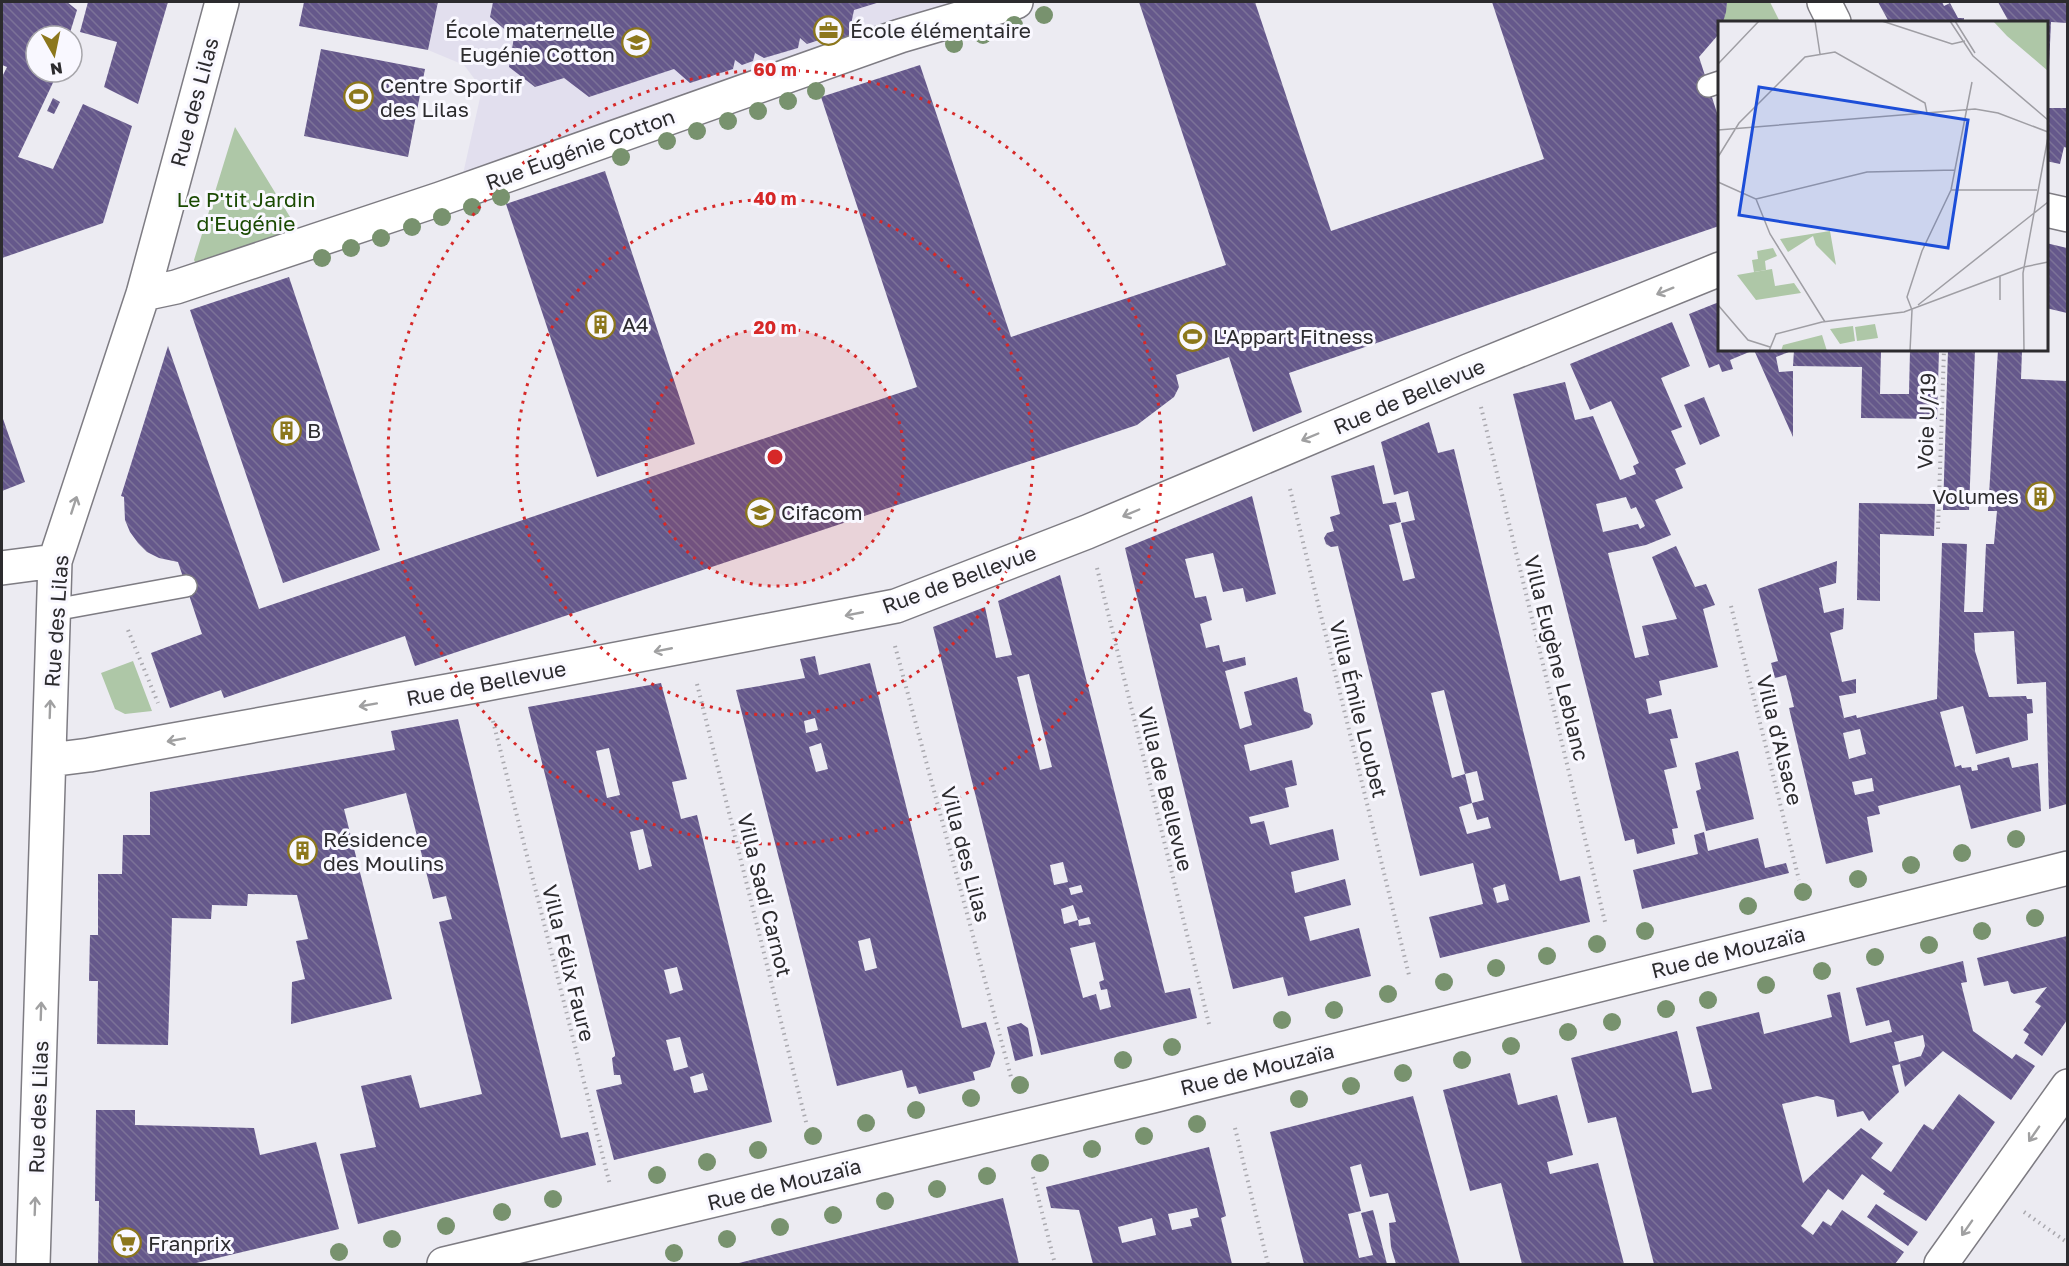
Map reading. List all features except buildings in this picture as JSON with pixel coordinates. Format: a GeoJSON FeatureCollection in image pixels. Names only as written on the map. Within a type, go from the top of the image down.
{"type":"FeatureCollection","features":[{"type":"Feature","properties":{"kind":"street","name":"Rue des Lilas"},"geometry":{"type":"LineString","coordinates":[[33,1264],[55,561],[143,294],[222,2]]}},
{"type":"Feature","properties":{"kind":"street","name":"Rue Eugénie Cotton"},"geometry":{"type":"LineString","coordinates":[[143,294],[176,287],[440,199],[900,36],[1016,2]]}},
{"type":"Feature","properties":{"kind":"street"},"geometry":{"type":"LineString","coordinates":[[1824,2],[1834,21]]}},
{"type":"Feature","properties":{"kind":"street"},"geometry":{"type":"LineString","coordinates":[[2048,210],[2067,215]]}},
{"type":"Feature","properties":{"kind":"street","name":"Rue de Bellevue"},"geometry":{"type":"LineString","coordinates":[[49,760],[89,755],[481,685],[896,606],[1087,532],[1718,269]]}},
{"type":"Feature","properties":{"kind":"street"},"geometry":{"type":"LineString","coordinates":[[2,568],[55,561]]}},
{"type":"Feature","properties":{"kind":"street","name":"Rue de Mouzaïa"},"geometry":{"type":"LineString","coordinates":[[444,1264],[620,1224],[1142,1098],[2067,868]]}},
{"type":"Feature","properties":{"kind":"street"},"geometry":{"type":"LineString","coordinates":[[1941,1264],[2067,1086]]}},
{"type":"Feature","properties":{"kind":"lane"},"geometry":{"type":"LineString","coordinates":[[54,610],[186,586]]}},
{"type":"Feature","properties":{"kind":"path","name":"Voie U/19"},"geometry":{"type":"LineString","coordinates":[[1938,529],[1944,351]]}},
{"type":"Feature","properties":{"kind":"path","name":"Villa Eugène Leblanc"},"geometry":{"type":"LineString","coordinates":[[1479,397],[1606,926]]}},
{"type":"Feature","properties":{"kind":"path","name":"Villa Émile Loubet"},"geometry":{"type":"LineString","coordinates":[[1277,452],[1287,476],[1408,975]]}},
{"type":"Feature","properties":{"kind":"path","name":"Villa de Bellevue"},"geometry":{"type":"LineString","coordinates":[[1094,557],[1210,1028]]}},
{"type":"Feature","properties":{"kind":"path"},"geometry":{"type":"LineString","coordinates":[[116,600],[159,707]]}},
{"type":"Feature","properties":{"kind":"path","name":"Villa d'Alsace"},"geometry":{"type":"LineString","coordinates":[[1731,606],[1799,880]]}},
{"type":"Feature","properties":{"kind":"path","name":"Villa des Lilas"},"geometry":{"type":"LineString","coordinates":[[893,638],[1011,1077]]}},
{"type":"Feature","properties":{"kind":"path","name":"Villa Sadi Carnot"},"geometry":{"type":"LineString","coordinates":[[697,682],[807,1126]]}},
{"type":"Feature","properties":{"kind":"path","name":"Villa Félix Faure"},"geometry":{"type":"LineString","coordinates":[[492,718],[620,1224]]}},
{"type":"Feature","properties":{"kind":"path"},"geometry":{"type":"LineString","coordinates":[[1235,1128],[1268,1264]]}},
{"type":"Feature","properties":{"kind":"path"},"geometry":{"type":"LineString","coordinates":[[1033,1177],[1055,1264]]}},
{"type":"Feature","properties":{"kind":"path"},"geometry":{"type":"LineString","coordinates":[[1993,1191],[2067,1243]]}},
{"type":"Feature","properties":{"kind":"shaded area"},"geometry":{"type":"Polygon","coordinates":[[[438,2],[970,2],[463,174],[482,89],[464,65],[428,50],[438,2]]]}},
{"type":"Feature","properties":{"kind":"green space"},"geometry":{"type":"Polygon","coordinates":[[[1727,2],[1770,2],[1780,21],[1723,21],[1727,2]]]}},
{"type":"Feature","properties":{"kind":"green space","name":"Le P'tit Jardin d'Eugénie"},"geometry":{"type":"Polygon","coordinates":[[[235,127],[298,230],[196,264],[194,260],[235,127]]]}},
{"type":"Feature","properties":{"kind":"green space"},"geometry":{"type":"Polygon","coordinates":[[[133,661],[152,711],[125,714],[115,709],[101,673],[133,661]]]}},
{"type":"Feature","properties":{"kind":"place","name":"École élémentaire"},"geometry":{"type":"Point","coordinates":[829,30]}},
{"type":"Feature","properties":{"kind":"place","name":"École maternelle Eugénie Cotton"},"geometry":{"type":"Point","coordinates":[636,42]}},
{"type":"Feature","properties":{"kind":"place","name":"Centre Sportif des Lilas"},"geometry":{"type":"Point","coordinates":[359,97]}},
{"type":"Feature","properties":{"kind":"place","name":"A4"},"geometry":{"type":"Point","coordinates":[601,324]}},
{"type":"Feature","properties":{"kind":"place","name":"L'Appart Fitness"},"geometry":{"type":"Point","coordinates":[1192,336]}},
{"type":"Feature","properties":{"kind":"place","name":"B"},"geometry":{"type":"Point","coordinates":[286,430]}},
{"type":"Feature","properties":{"kind":"place","name":"Volumes"},"geometry":{"type":"Point","coordinates":[2040,496]}},
{"type":"Feature","properties":{"kind":"place","name":"Cifacom"},"geometry":{"type":"Point","coordinates":[760,512]}},
{"type":"Feature","properties":{"kind":"place","name":"Résidence des Moulins"},"geometry":{"type":"Point","coordinates":[302,851]}},
{"type":"Feature","properties":{"kind":"place","name":"Franprix"},"geometry":{"type":"Point","coordinates":[127,1243]}}]}
